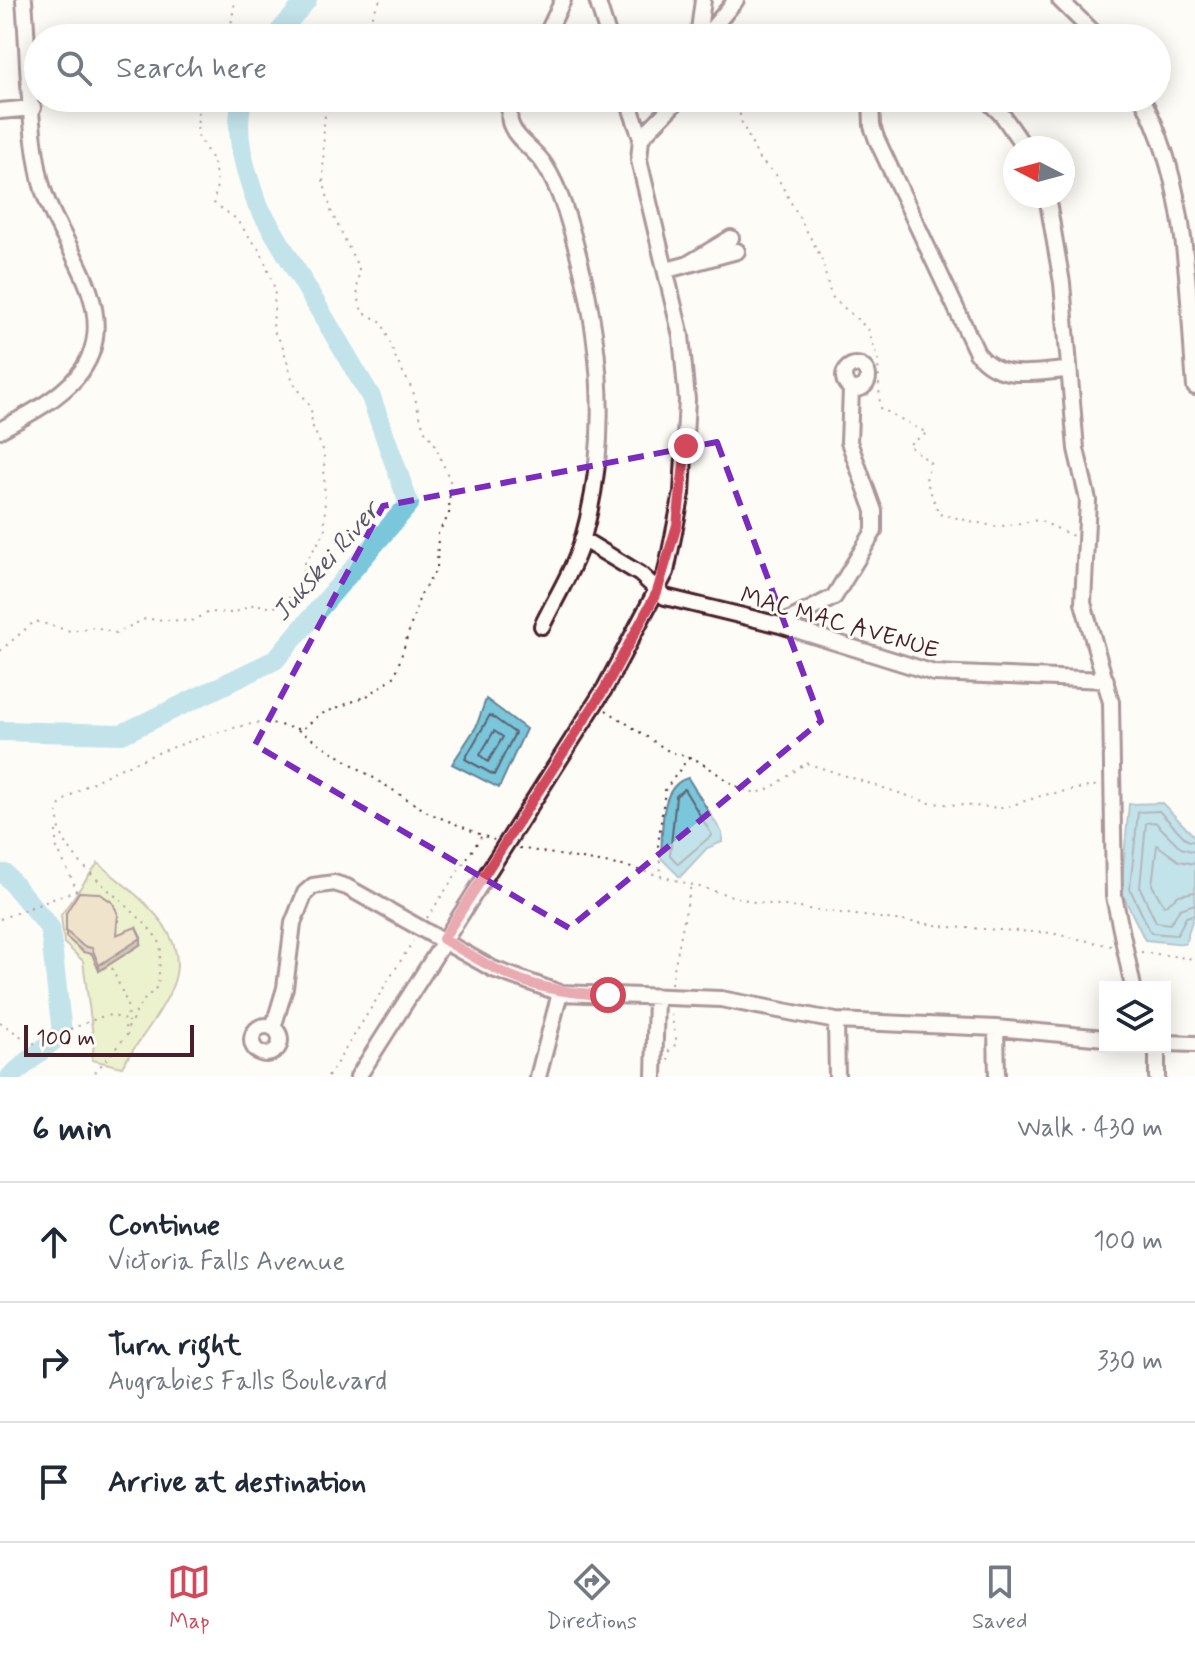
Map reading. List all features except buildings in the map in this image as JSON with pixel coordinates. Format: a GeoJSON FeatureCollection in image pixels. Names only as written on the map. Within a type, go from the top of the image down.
{"type":"FeatureCollection","features":[{"type":"Feature","properties":{"kind":"street"},"geometry":{"type":"LineString","coordinates":[[24,0],[26,24]]}},
{"type":"Feature","properties":{"kind":"street"},"geometry":{"type":"LineString","coordinates":[[552,24],[563,0]]}},
{"type":"Feature","properties":{"kind":"street"},"geometry":{"type":"LineString","coordinates":[[597,0],[605,24]]}},
{"type":"Feature","properties":{"kind":"street"},"geometry":{"type":"LineString","coordinates":[[700,24],[703,0]]}},
{"type":"Feature","properties":{"kind":"street"},"geometry":{"type":"LineString","coordinates":[[719,22],[736,0]]}},
{"type":"Feature","properties":{"kind":"street"},"geometry":{"type":"LineString","coordinates":[[1060,0],[1085,24]]}},
{"type":"Feature","properties":{"kind":"street"},"geometry":{"type":"LineString","coordinates":[[0,111],[24,109]]}},
{"type":"Feature","properties":{"kind":"street"},"geometry":{"type":"LineString","coordinates":[[0,430],[57,399],[71,386],[86,361],[94,327],[90,292],[58,230],[42,182],[33,112]]}},
{"type":"Feature","properties":{"kind":"street"},"geometry":{"type":"LineString","coordinates":[[512,112],[510,123],[552,178],[574,238],[593,315],[599,381],[598,450],[582,539],[542,626]]}},
{"type":"Feature","properties":{"kind":"street"},"geometry":{"type":"LineString","coordinates":[[358,1077],[503,843],[595,703],[657,592],[677,525],[687,429],[681,336],[667,270],[640,174],[641,138],[632,112]]}},
{"type":"Feature","properties":{"kind":"street"},"geometry":{"type":"LineString","coordinates":[[641,138],[666,112]]}},
{"type":"Feature","properties":{"kind":"street"},"geometry":{"type":"LineString","coordinates":[[872,112],[877,140],[977,353],[991,368],[1001,372],[1067,370]]}},
{"type":"Feature","properties":{"kind":"street"},"geometry":{"type":"LineString","coordinates":[[999,112],[1017,136]]}},
{"type":"Feature","properties":{"kind":"street"},"geometry":{"type":"LineString","coordinates":[[1148,112],[1166,154],[1178,203],[1195,387]]}},
{"type":"Feature","properties":{"kind":"street"},"geometry":{"type":"LineString","coordinates":[[1049,208],[1062,283],[1076,449],[1088,500],[1083,603],[1106,680],[1113,718],[1114,896],[1132,981]]}},
{"type":"Feature","properties":{"kind":"street"},"geometry":{"type":"LineString","coordinates":[[667,270],[734,244]]}},
{"type":"Feature","properties":{"kind":"street"},"geometry":{"type":"LineString","coordinates":[[780,625],[834,597],[874,531],[874,511],[849,442],[851,389]]}},
{"type":"Feature","properties":{"kind":"street","name":"MAC MAC AVENUE"},"geometry":{"type":"LineString","coordinates":[[582,539],[640,574],[657,592],[674,600],[780,625],[934,673],[1106,680]]}},
{"type":"Feature","properties":{"kind":"street"},"geometry":{"type":"LineString","coordinates":[[273,1028],[285,988],[293,923],[305,893],[313,886],[334,883],[421,927],[493,969],[560,993],[663,995],[745,1002],[836,1021],[996,1028],[1099,1037]]}},
{"type":"Feature","properties":{"kind":"street"},"geometry":{"type":"LineString","coordinates":[[538,1077],[560,993]]}},
{"type":"Feature","properties":{"kind":"street"},"geometry":{"type":"LineString","coordinates":[[654,1077],[663,995]]}},
{"type":"Feature","properties":{"kind":"street"},"geometry":{"type":"LineString","coordinates":[[836,1021],[837,1077]]}},
{"type":"Feature","properties":{"kind":"street"},"geometry":{"type":"LineString","coordinates":[[996,1028],[997,1077]]}},
{"type":"Feature","properties":{"kind":"street"},"geometry":{"type":"LineString","coordinates":[[1171,1043],[1195,1044]]}},
{"type":"Feature","properties":{"kind":"street"},"geometry":{"type":"LineString","coordinates":[[1157,1053],[1157,1077]]}},
{"type":"Feature","properties":{"kind":"path"},"geometry":{"type":"LineString","coordinates":[[231,24],[235,0]]}},
{"type":"Feature","properties":{"kind":"path"},"geometry":{"type":"LineString","coordinates":[[368,24],[380,0]]}},
{"type":"Feature","properties":{"kind":"path"},"geometry":{"type":"LineString","coordinates":[[0,651],[35,621],[70,631],[95,627],[116,633],[145,619],[191,621],[209,612],[239,613],[255,604],[273,608],[295,594],[305,563],[323,539],[326,461],[312,425],[313,411],[293,382],[282,344],[273,330],[275,289],[261,252],[235,218],[214,203],[217,184],[214,163],[197,134],[198,112]]}},
{"type":"Feature","properties":{"kind":"path"},"geometry":{"type":"LineString","coordinates":[[298,730],[319,715],[369,695],[395,676],[415,609],[437,568],[438,533],[448,518],[452,491],[382,322],[362,312],[357,291],[359,269],[331,211],[323,180],[327,112]]}},
{"type":"Feature","properties":{"kind":"path"},"geometry":{"type":"LineString","coordinates":[[739,112],[759,159],[776,175],[821,257],[831,296],[868,329],[878,359],[880,408],[927,433],[908,445],[930,462],[926,480],[939,514],[997,527],[1039,520],[1085,541]]}},
{"type":"Feature","properties":{"kind":"path"},"geometry":{"type":"LineString","coordinates":[[595,703],[670,752],[706,762],[740,790],[751,793],[764,791],[806,763],[930,803],[1003,808],[1044,795],[1114,782]]}},
{"type":"Feature","properties":{"kind":"path"},"geometry":{"type":"LineString","coordinates":[[0,919],[77,890],[56,846],[59,806],[78,791],[177,747],[232,727],[278,723],[298,730],[403,799],[447,823],[503,843],[662,876],[777,906],[950,927],[1051,933],[1126,949],[1195,959]]}},
{"type":"Feature","properties":{"kind":"path"},"geometry":{"type":"LineString","coordinates":[[662,876],[658,845],[665,790],[689,757]]}},
{"type":"Feature","properties":{"kind":"path"},"geometry":{"type":"LineString","coordinates":[[57,822],[65,846],[161,945],[158,986],[141,1003],[117,1050],[91,1077]]}},
{"type":"Feature","properties":{"kind":"path"},"geometry":{"type":"LineString","coordinates":[[328,1077],[421,927],[482,836]]}},
{"type":"Feature","properties":{"kind":"path"},"geometry":{"type":"LineString","coordinates":[[663,995],[691,885]]}},
{"type":"Feature","properties":{"kind":"path"},"geometry":{"type":"LineString","coordinates":[[112,968],[127,1003],[128,1028]]}},
{"type":"Feature","properties":{"kind":"path"},"geometry":{"type":"LineString","coordinates":[[668,1064],[669,1051],[677,1043],[669,1006]]}},
{"type":"Feature","properties":{"kind":"path"},"geometry":{"type":"LineString","coordinates":[[0,1022],[32,1044],[106,1015],[123,1018],[128,1028]]}},
{"type":"Feature","properties":{"kind":"highlighted area"},"geometry":{"type":"Polygon","coordinates":[[[717,442],[821,721],[569,928],[255,745],[383,506],[717,442]]]}},
{"type":"Feature","properties":{"kind":"green space"},"geometry":{"type":"Polygon","coordinates":[[[98,863],[157,916],[175,949],[177,967],[168,997],[122,1067],[92,1060],[94,1043],[83,961],[64,943],[61,915],[98,863]]]}},
{"type":"Feature","properties":{"kind":"water"},"geometry":{"type":"Polygon","coordinates":[[[486,699],[526,729],[499,788],[452,764],[476,727],[486,699]]]}},
{"type":"Feature","properties":{"kind":"water"},"geometry":{"type":"Polygon","coordinates":[[[688,778],[722,833],[722,842],[707,848],[680,877],[661,858],[663,823],[671,790],[688,778]]]}},
{"type":"Feature","properties":{"kind":"water"},"geometry":{"type":"Polygon","coordinates":[[[1162,803],[1195,837],[1195,911],[1185,944],[1145,940],[1121,891],[1129,804],[1162,803]]]}},
{"type":"Feature","properties":{"kind":"waterway","name":"Jukskei River"},"geometry":{"type":"LineString","coordinates":[[286,24],[307,0]]}},
{"type":"Feature","properties":{"kind":"waterway","name":"Jukskei River"},"geometry":{"type":"LineString","coordinates":[[0,731],[122,734],[275,660],[409,504],[371,397],[257,204],[245,165],[240,138],[240,112]]}},
{"type":"Feature","properties":{"kind":"waterway","name":"Jukskei River"},"geometry":{"type":"LineString","coordinates":[[0,874],[5,874],[50,928],[62,1033],[10,1077]]}},
{"type":"Feature","properties":{"kind":"route"},"geometry":{"type":"LineString","coordinates":[[608,995],[560,993],[526,984],[493,969],[443,939],[605,688],[657,592],[666,572],[677,525],[686,446]]}}]}
